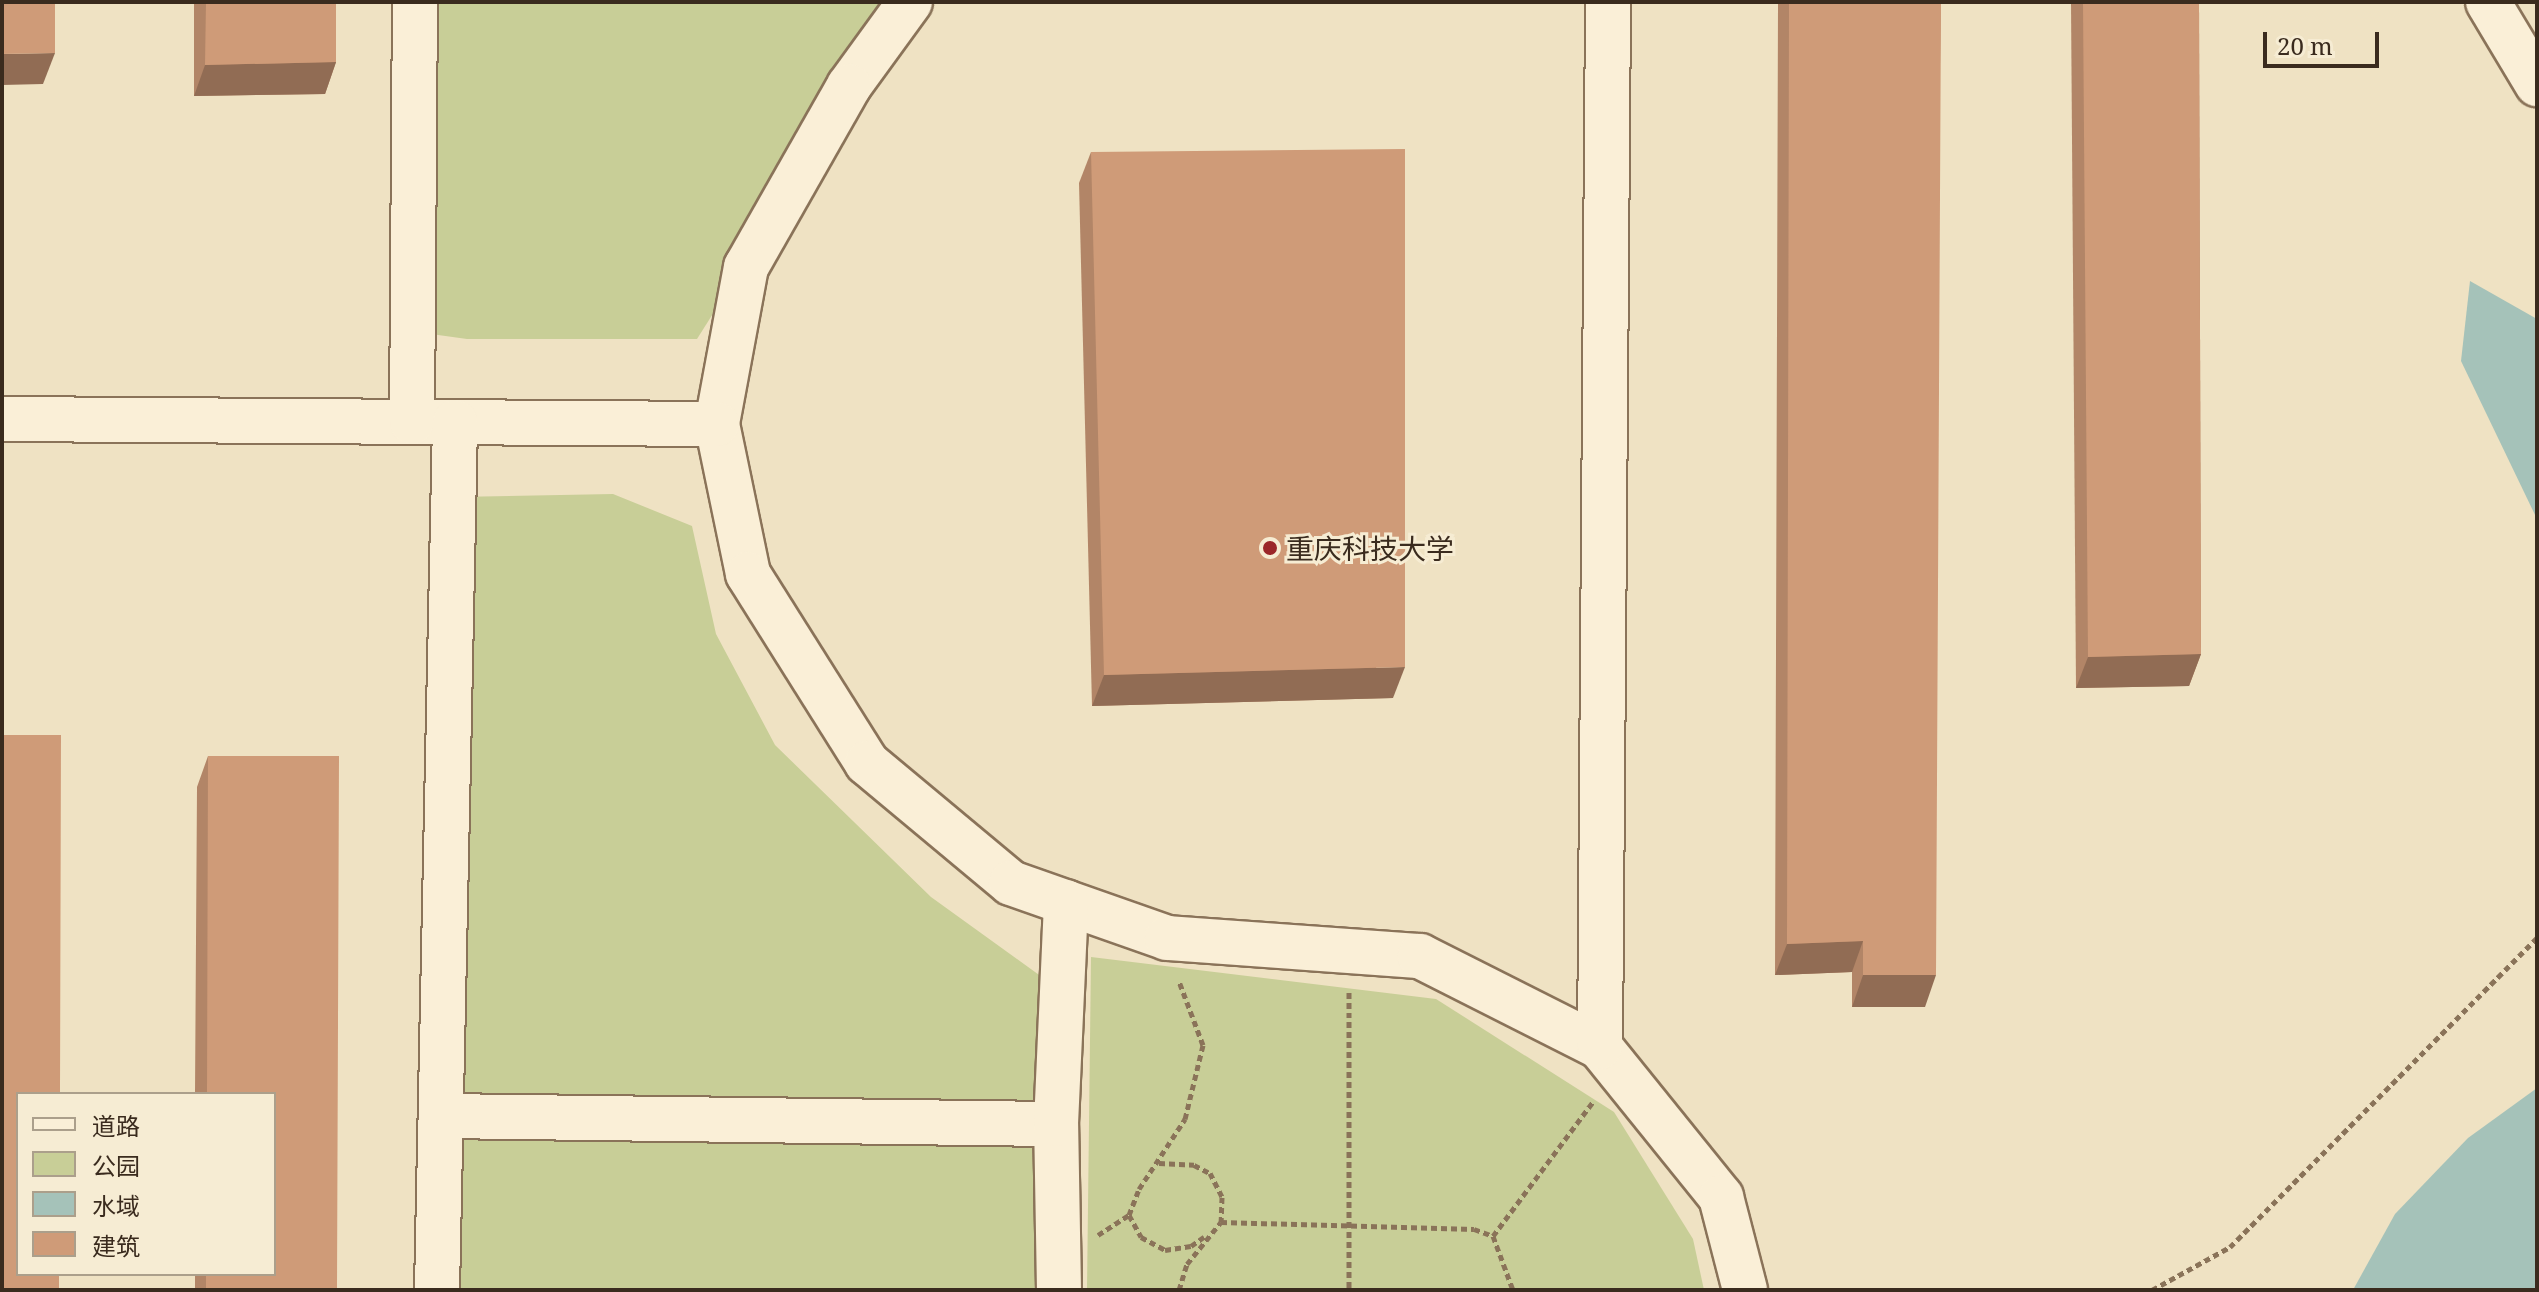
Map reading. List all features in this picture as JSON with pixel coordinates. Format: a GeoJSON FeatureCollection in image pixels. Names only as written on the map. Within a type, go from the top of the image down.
{"type":"FeatureCollection","features":[{"type":"Feature","properties":{"kind":"street"},"geometry":{"type":"LineString","coordinates":[[412,422],[415,2]]}},
{"type":"Feature","properties":{"kind":"street"},"geometry":{"type":"LineString","coordinates":[[910,2],[849,86],[746,267],[717,424],[748,574],[867,763],[1011,883],[1167,938],[1420,956],[1609,1058],[1721,1197],[1745,1290]]}},
{"type":"Feature","properties":{"kind":"street"},"geometry":{"type":"LineString","coordinates":[[1608,2],[1609,1058]]}},
{"type":"Feature","properties":{"kind":"street"},"geometry":{"type":"LineString","coordinates":[[2488,2],[2537,84]]}},
{"type":"Feature","properties":{"kind":"street"},"geometry":{"type":"LineString","coordinates":[[2,419],[717,424]]}},
{"type":"Feature","properties":{"kind":"street"},"geometry":{"type":"LineString","coordinates":[[437,1290],[455,422]]}},
{"type":"Feature","properties":{"kind":"street"},"geometry":{"type":"LineString","coordinates":[[1059,1290],[1056,1124],[1066,902]]}},
{"type":"Feature","properties":{"kind":"street"},"geometry":{"type":"LineString","coordinates":[[441,1116],[1056,1124]]}},
{"type":"Feature","properties":{"kind":"path"},"geometry":{"type":"LineString","coordinates":[[1058,1245],[1101,1235],[1129,1215],[1139,1189],[1159,1163],[1185,1119],[1203,1045],[1190,1001],[1173,969],[1167,938]]}},
{"type":"Feature","properties":{"kind":"path"},"geometry":{"type":"LineString","coordinates":[[2152,1290],[2230,1247],[2537,938]]}},
{"type":"Feature","properties":{"kind":"path"},"geometry":{"type":"LineString","coordinates":[[1349,951],[1349,1290]]}},
{"type":"Feature","properties":{"kind":"path"},"geometry":{"type":"LineString","coordinates":[[1493,1236],[1609,1058]]}},
{"type":"Feature","properties":{"kind":"path"},"geometry":{"type":"LineString","coordinates":[[1159,1163],[1194,1165],[1210,1173],[1222,1197],[1221,1222]]}},
{"type":"Feature","properties":{"kind":"path"},"geometry":{"type":"LineString","coordinates":[[1129,1215],[1141,1237],[1165,1250],[1191,1246],[1221,1222],[1474,1229],[1493,1236],[1513,1290]]}},
{"type":"Feature","properties":{"kind":"path"},"geometry":{"type":"LineString","coordinates":[[1179,1290],[1187,1264],[1208,1234]]}},
{"type":"Feature","properties":{"kind":"green space"},"geometry":{"type":"Polygon","coordinates":[[[416,2],[910,2],[697,339],[467,339],[431,334],[416,2]]]}},
{"type":"Feature","properties":{"kind":"green space"},"geometry":{"type":"Polygon","coordinates":[[[613,494],[692,526],[716,634],[775,745],[931,897],[1053,985],[1059,1290],[437,1290],[454,497],[613,494]]]}},
{"type":"Feature","properties":{"kind":"green space"},"geometry":{"type":"Polygon","coordinates":[[[1091,957],[1436,999],[1614,1112],[1693,1239],[1704,1290],[1087,1290],[1091,957]]]}},
{"type":"Feature","properties":{"kind":"water"},"geometry":{"type":"Polygon","coordinates":[[[2470,281],[2537,319],[2537,519],[2461,361],[2470,281]]]}},
{"type":"Feature","properties":{"kind":"water"},"geometry":{"type":"Polygon","coordinates":[[[2537,1088],[2537,1290],[2353,1290],[2395,1214],[2468,1138],[2537,1088]]]}},
{"type":"Feature","properties":{"kind":"building"},"geometry":{"type":"Polygon","coordinates":[[[2,2],[55,2],[55,53],[2,54],[2,2]]]}},
{"type":"Feature","properties":{"kind":"building"},"geometry":{"type":"Polygon","coordinates":[[[206,2],[336,2],[336,62],[205,65],[206,2]]]}},
{"type":"Feature","properties":{"kind":"building"},"geometry":{"type":"Polygon","coordinates":[[[1789,2],[1941,2],[1936,975],[1863,975],[1863,941],[1787,944],[1789,2]]]}},
{"type":"Feature","properties":{"kind":"building"},"geometry":{"type":"Polygon","coordinates":[[[2083,2],[2199,2],[2201,654],[2088,657],[2083,2]]]}},
{"type":"Feature","properties":{"kind":"building"},"geometry":{"type":"Polygon","coordinates":[[[1405,149],[1405,667],[1104,675],[1091,152],[1405,149]]]}},
{"type":"Feature","properties":{"kind":"building"},"geometry":{"type":"Polygon","coordinates":[[[2,735],[61,735],[60,1092],[16,1092],[16,1276],[59,1276],[59,1290],[2,1290],[2,735]]]}},
{"type":"Feature","properties":{"kind":"building"},"geometry":{"type":"Polygon","coordinates":[[[208,756],[339,756],[337,1290],[206,1290],[206,1276],[276,1276],[276,1092],[207,1092],[208,756]]]}},
{"type":"Feature","properties":{"kind":"place","name":"重庆科技大学"},"geometry":{"type":"Point","coordinates":[1270,548]}}]}
